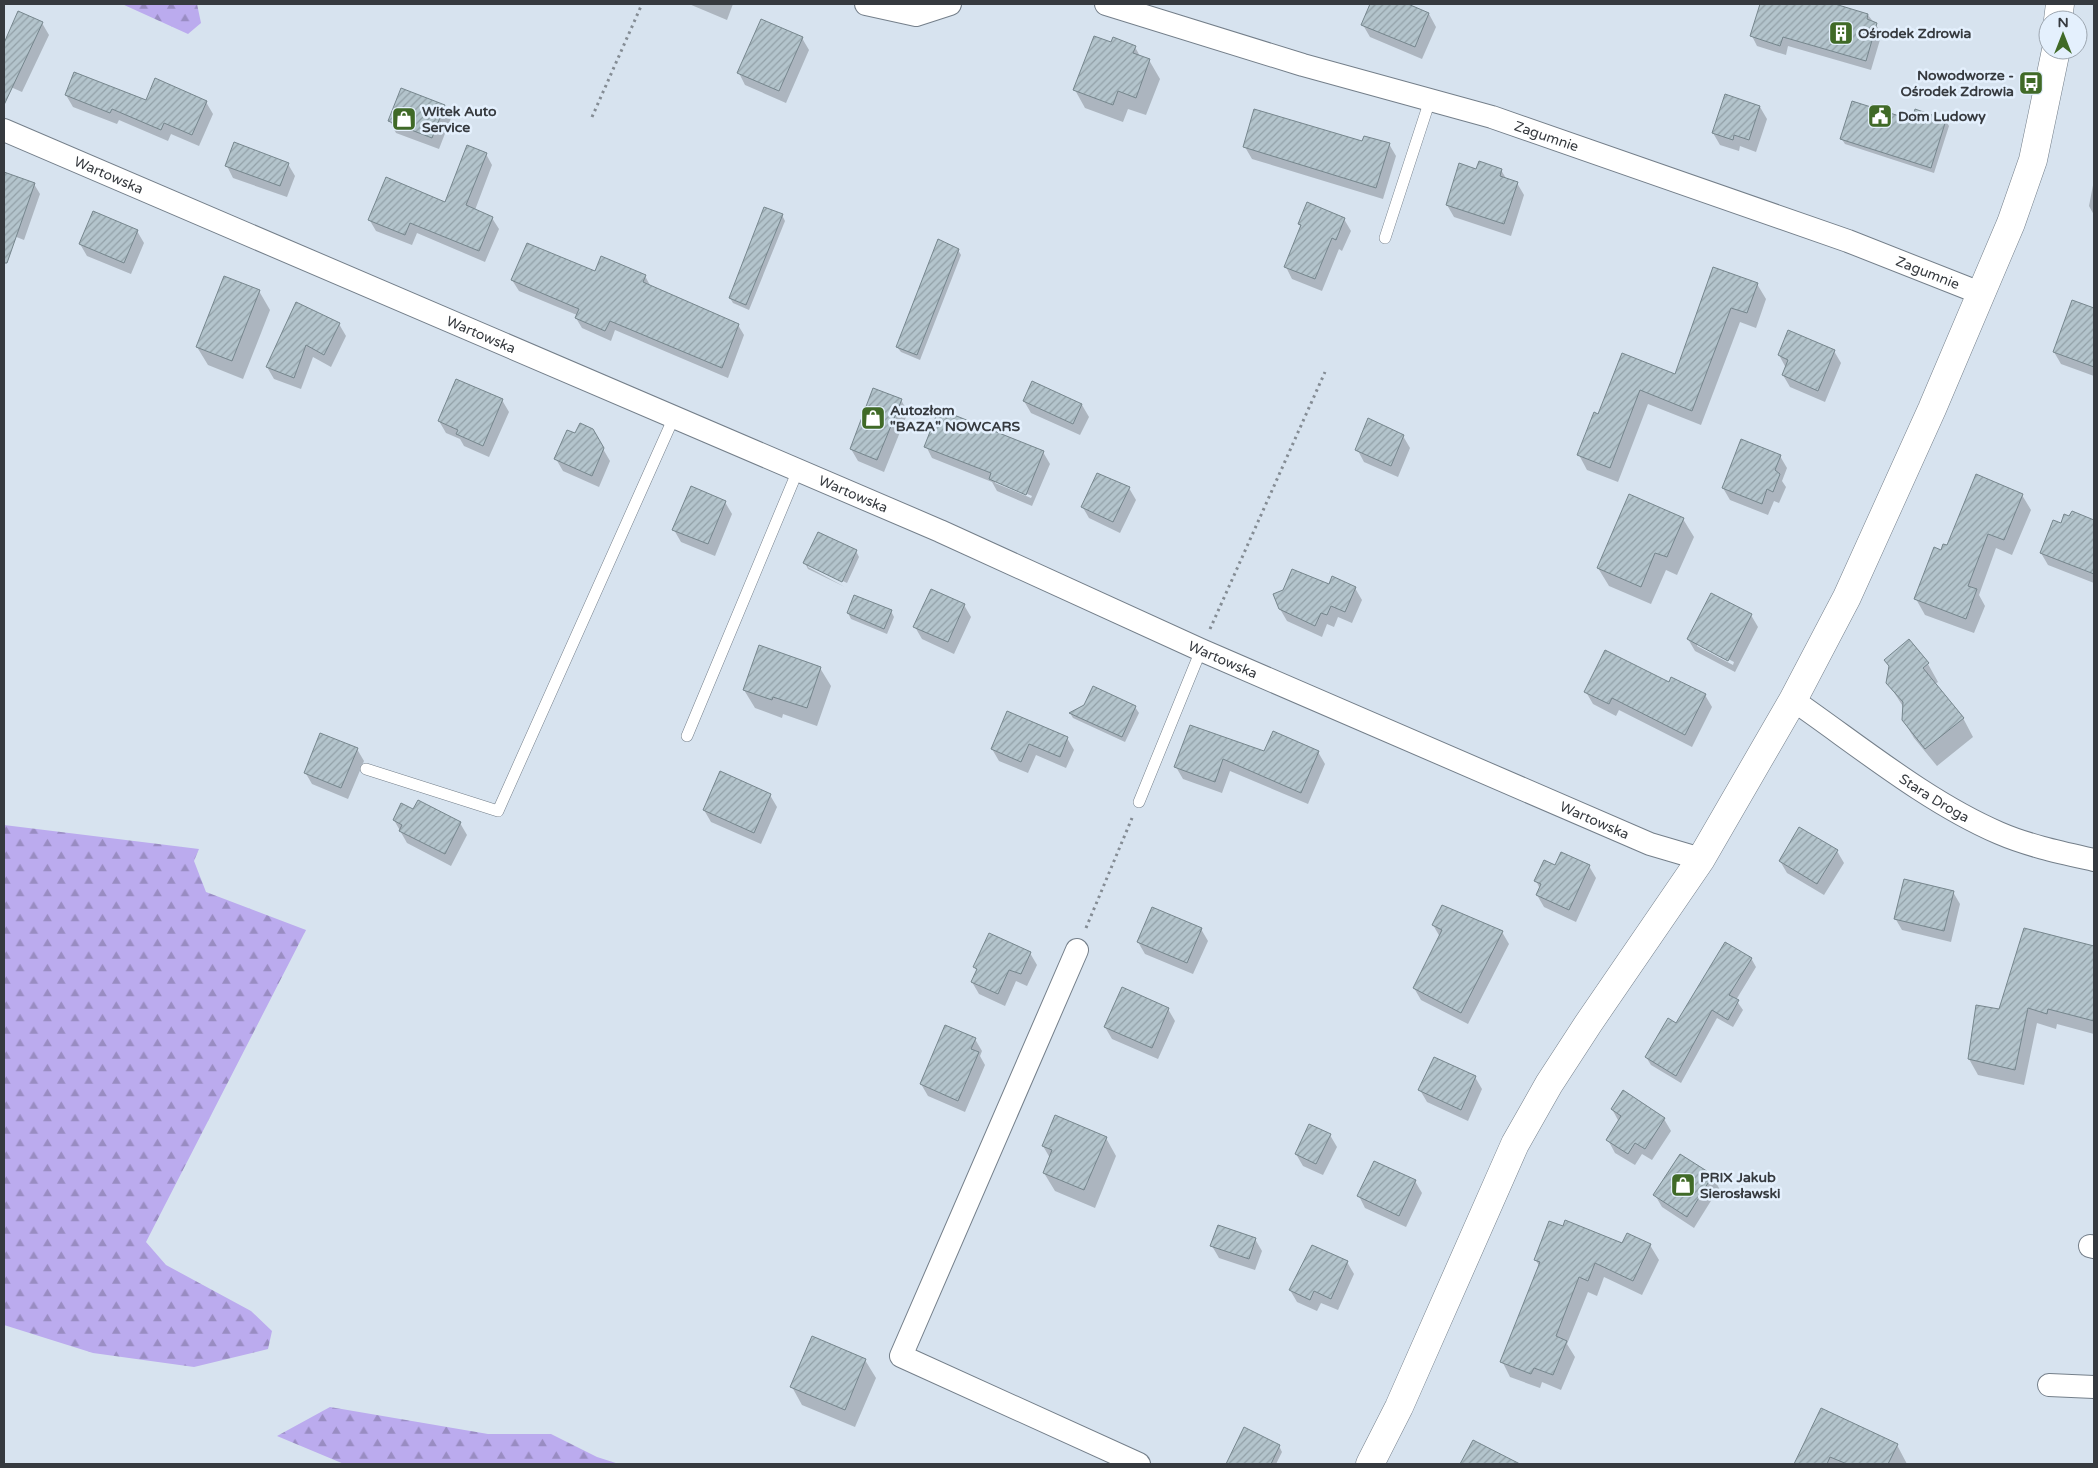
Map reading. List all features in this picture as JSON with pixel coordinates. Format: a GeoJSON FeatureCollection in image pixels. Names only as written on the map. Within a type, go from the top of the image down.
{"type":"FeatureCollection","features":[{"type":"Feature","properties":{"kind":"street"},"geometry":{"type":"LineString","coordinates":[[866,4],[916,15],[950,4]]}},
{"type":"Feature","properties":{"kind":"street","name":"Zagumnie"},"geometry":{"type":"LineString","coordinates":[[1106,4],[1304,65],[1492,117],[1839,237],[1980,293]]}},
{"type":"Feature","properties":{"kind":"street"},"geometry":{"type":"LineString","coordinates":[[1370,1464],[1399,1407],[1515,1144],[1549,1084],[1588,1024],[1701,860],[1792,700],[1851,588],[1932,409],[2011,223],[2034,160],[2054,60]]}},
{"type":"Feature","properties":{"kind":"street","name":"Wartowska"},"geometry":{"type":"LineString","coordinates":[[4,130],[940,531],[1201,650],[1650,844],[1701,860]]}},
{"type":"Feature","properties":{"kind":"street","name":"Stara Droga"},"geometry":{"type":"LineString","coordinates":[[1792,700],[1947,807],[2000,834],[2094,860]]}},
{"type":"Feature","properties":{"kind":"street"},"geometry":{"type":"LineString","coordinates":[[1077,950],[901,1356],[1140,1464]]}},
{"type":"Feature","properties":{"kind":"street"},"geometry":{"type":"LineString","coordinates":[[2050,1385],[2094,1387]]}},
{"type":"Feature","properties":{"kind":"lane"},"geometry":{"type":"LineString","coordinates":[[1385,238],[1430,100]]}},
{"type":"Feature","properties":{"kind":"lane"},"geometry":{"type":"LineString","coordinates":[[366,769],[498,811],[674,416]]}},
{"type":"Feature","properties":{"kind":"lane"},"geometry":{"type":"LineString","coordinates":[[687,736],[798,470]]}},
{"type":"Feature","properties":{"kind":"lane"},"geometry":{"type":"LineString","coordinates":[[1139,802],[1201,650]]}},
{"type":"Feature","properties":{"kind":"path"},"geometry":{"type":"LineString","coordinates":[[592,117],[642,4]]}},
{"type":"Feature","properties":{"kind":"path"},"geometry":{"type":"LineString","coordinates":[[1201,650],[1325,372]]}},
{"type":"Feature","properties":{"kind":"path"},"geometry":{"type":"LineString","coordinates":[[1077,950],[1139,802]]}},
{"type":"Feature","properties":{"kind":"green space"},"geometry":{"type":"Polygon","coordinates":[[[122,4],[197,4],[201,23],[188,34],[122,4]]]}},
{"type":"Feature","properties":{"kind":"green space"},"geometry":{"type":"Polygon","coordinates":[[[4,825],[199,849],[194,861],[206,892],[306,930],[146,1242],[166,1265],[251,1311],[272,1331],[268,1349],[194,1367],[93,1353],[4,1325],[4,825]]]}},
{"type":"Feature","properties":{"kind":"green space"},"geometry":{"type":"Polygon","coordinates":[[[330,1407],[488,1434],[551,1434],[597,1457],[619,1464],[344,1464],[277,1436],[330,1407]]]}},
{"type":"Feature","properties":{"kind":"building"},"geometry":{"type":"Polygon","coordinates":[[[1370,4],[1408,4],[1429,13],[1415,47],[1361,25],[1370,4]]]}},
{"type":"Feature","properties":{"kind":"building"},"geometry":{"type":"Polygon","coordinates":[[[1760,4],[1835,4],[1868,14],[1867,19],[1877,23],[1866,61],[1783,37],[1780,46],[1750,36],[1760,4]]]}},
{"type":"Feature","properties":{"kind":"building"},"geometry":{"type":"Polygon","coordinates":[[[18,11],[43,22],[4,105],[4,43],[18,11]]]}},
{"type":"Feature","properties":{"kind":"building"},"geometry":{"type":"Polygon","coordinates":[[[761,19],[803,37],[779,91],[737,73],[761,19]]]}},
{"type":"Feature","properties":{"kind":"building"},"geometry":{"type":"Polygon","coordinates":[[[1094,36],[1111,42],[1113,37],[1136,46],[1133,53],[1150,59],[1136,98],[1118,91],[1113,105],[1073,90],[1094,36]]]}},
{"type":"Feature","properties":{"kind":"building"},"geometry":{"type":"Polygon","coordinates":[[[74,72],[146,100],[155,78],[207,101],[192,135],[164,123],[161,130],[112,109],[110,113],[65,95],[74,72]]]}},
{"type":"Feature","properties":{"kind":"building"},"geometry":{"type":"Polygon","coordinates":[[[401,88],[445,105],[432,138],[388,121],[401,88]]]}},
{"type":"Feature","properties":{"kind":"building"},"geometry":{"type":"Polygon","coordinates":[[[1725,94],[1760,106],[1749,140],[1734,135],[1733,140],[1712,133],[1725,94]]]}},
{"type":"Feature","properties":{"kind":"building"},"geometry":{"type":"Polygon","coordinates":[[[1852,101],[1912,120],[1915,109],[1946,120],[1931,168],[1840,139],[1852,101]]]}},
{"type":"Feature","properties":{"kind":"building"},"geometry":{"type":"Polygon","coordinates":[[[1254,109],[1362,141],[1364,136],[1390,143],[1376,188],[1243,147],[1254,109]]]}},
{"type":"Feature","properties":{"kind":"building"},"geometry":{"type":"Polygon","coordinates":[[[234,142],[289,163],[280,186],[225,166],[234,142]]]}},
{"type":"Feature","properties":{"kind":"building"},"geometry":{"type":"Polygon","coordinates":[[[467,145],[487,153],[466,205],[493,217],[479,251],[410,223],[405,235],[368,220],[386,177],[445,202],[467,145]]]}},
{"type":"Feature","properties":{"kind":"building"},"geometry":{"type":"Polygon","coordinates":[[[1479,161],[1502,169],[1500,176],[1518,182],[1504,224],[1446,205],[1459,163],[1476,169],[1479,161]]]}},
{"type":"Feature","properties":{"kind":"building"},"geometry":{"type":"Polygon","coordinates":[[[4,172],[35,183],[7,263],[4,263],[4,172]]]}},
{"type":"Feature","properties":{"kind":"building"},"geometry":{"type":"Polygon","coordinates":[[[1307,202],[1345,218],[1336,240],[1332,238],[1315,279],[1284,267],[1301,225],[1298,224],[1307,202]]]}},
{"type":"Feature","properties":{"kind":"building"},"geometry":{"type":"Polygon","coordinates":[[[764,207],[783,214],[746,305],[729,298],[764,207]]]}},
{"type":"Feature","properties":{"kind":"building"},"geometry":{"type":"Polygon","coordinates":[[[93,211],[138,230],[124,263],[79,244],[93,211]]]}},
{"type":"Feature","properties":{"kind":"building"},"geometry":{"type":"Polygon","coordinates":[[[938,239],[959,249],[917,355],[896,347],[938,239]]]}},
{"type":"Feature","properties":{"kind":"building"},"geometry":{"type":"Polygon","coordinates":[[[527,243],[595,271],[601,256],[646,275],[643,282],[739,324],[722,368],[610,321],[605,331],[575,318],[579,309],[511,280],[527,243]]]}},
{"type":"Feature","properties":{"kind":"building"},"geometry":{"type":"Polygon","coordinates":[[[1713,267],[1758,283],[1747,313],[1731,308],[1692,411],[1640,390],[1610,468],[1577,455],[1594,412],[1598,414],[1622,353],[1675,374],[1713,267]]]}},
{"type":"Feature","properties":{"kind":"building"},"geometry":{"type":"Polygon","coordinates":[[[224,276],[260,290],[232,361],[196,347],[224,276]]]}},
{"type":"Feature","properties":{"kind":"building"},"geometry":{"type":"Polygon","coordinates":[[[2072,300],[2094,308],[2094,367],[2053,352],[2072,300]]]}},
{"type":"Feature","properties":{"kind":"building"},"geometry":{"type":"Polygon","coordinates":[[[296,302],[340,323],[324,355],[306,345],[294,378],[266,367],[296,302]]]}},
{"type":"Feature","properties":{"kind":"building"},"geometry":{"type":"Polygon","coordinates":[[[1788,330],[1835,350],[1818,391],[1782,375],[1788,360],[1778,355],[1788,330]]]}},
{"type":"Feature","properties":{"kind":"building"},"geometry":{"type":"Polygon","coordinates":[[[456,379],[503,399],[483,446],[456,434],[458,430],[438,421],[456,379]]]}},
{"type":"Feature","properties":{"kind":"building"},"geometry":{"type":"Polygon","coordinates":[[[1032,381],[1082,404],[1073,424],[1023,401],[1032,381]]]}},
{"type":"Feature","properties":{"kind":"building"},"geometry":{"type":"Polygon","coordinates":[[[873,388],[902,399],[877,460],[850,449],[873,388]]]}},
{"type":"Feature","properties":{"kind":"building"},"geometry":{"type":"Polygon","coordinates":[[[939,409],[1044,451],[1026,495],[989,479],[991,473],[924,447],[939,409]]]}},
{"type":"Feature","properties":{"kind":"building"},"geometry":{"type":"Polygon","coordinates":[[[1368,418],[1404,435],[1391,466],[1355,450],[1368,418]]]}},
{"type":"Feature","properties":{"kind":"building"},"geometry":{"type":"Polygon","coordinates":[[[580,423],[593,429],[604,448],[592,476],[554,459],[567,430],[575,433],[580,423]]]}},
{"type":"Feature","properties":{"kind":"building"},"geometry":{"type":"Polygon","coordinates":[[[1741,439],[1781,455],[1775,470],[1780,474],[1773,492],[1767,489],[1762,504],[1722,488],[1741,439]]]}},
{"type":"Feature","properties":{"kind":"building"},"geometry":{"type":"Polygon","coordinates":[[[1097,473],[1130,487],[1113,522],[1081,507],[1097,473]]]}},
{"type":"Feature","properties":{"kind":"building"},"geometry":{"type":"Polygon","coordinates":[[[1976,474],[2023,494],[2004,540],[1988,534],[1968,586],[1977,589],[1966,619],[1914,599],[1934,547],[1941,550],[1943,544],[1947,545],[1976,474]]]}},
{"type":"Feature","properties":{"kind":"building"},"geometry":{"type":"Polygon","coordinates":[[[691,486],[726,501],[708,544],[672,530],[691,486]]]}},
{"type":"Feature","properties":{"kind":"building"},"geometry":{"type":"Polygon","coordinates":[[[1629,494],[1684,518],[1667,557],[1655,553],[1641,587],[1597,568],[1629,494]]]}},
{"type":"Feature","properties":{"kind":"building"},"geometry":{"type":"Polygon","coordinates":[[[2072,511],[2094,520],[2094,574],[2040,553],[2053,520],[2061,523],[2064,514],[2069,516],[2072,511]]]}},
{"type":"Feature","properties":{"kind":"building"},"geometry":{"type":"Polygon","coordinates":[[[818,532],[857,550],[842,582],[803,563],[818,532]]]}},
{"type":"Feature","properties":{"kind":"building"},"geometry":{"type":"Polygon","coordinates":[[[1292,569],[1329,584],[1332,576],[1356,587],[1345,612],[1331,606],[1327,615],[1321,613],[1315,626],[1279,609],[1273,594],[1283,590],[1292,569]]]}},
{"type":"Feature","properties":{"kind":"building"},"geometry":{"type":"Polygon","coordinates":[[[931,589],[965,604],[948,642],[913,627],[931,589]]]}},
{"type":"Feature","properties":{"kind":"building"},"geometry":{"type":"Polygon","coordinates":[[[1711,593],[1752,614],[1728,661],[1687,639],[1711,593]]]}},
{"type":"Feature","properties":{"kind":"building"},"geometry":{"type":"Polygon","coordinates":[[[854,595],[892,610],[884,629],[847,613],[854,595]]]}},
{"type":"Feature","properties":{"kind":"building"},"geometry":{"type":"Polygon","coordinates":[[[1909,639],[1929,663],[1923,668],[1964,718],[1925,749],[1902,720],[1903,702],[1886,683],[1889,666],[1884,660],[1909,639]]]}},
{"type":"Feature","properties":{"kind":"building"},"geometry":{"type":"Polygon","coordinates":[[[759,645],[821,667],[807,708],[773,697],[772,700],[743,690],[759,645]]]}},
{"type":"Feature","properties":{"kind":"building"},"geometry":{"type":"Polygon","coordinates":[[[1605,650],[1669,682],[1671,677],[1706,694],[1685,735],[1612,698],[1609,704],[1584,692],[1605,650]]]}},
{"type":"Feature","properties":{"kind":"building"},"geometry":{"type":"Polygon","coordinates":[[[1093,686],[1136,706],[1122,737],[1069,713],[1084,705],[1093,686]]]}},
{"type":"Feature","properties":{"kind":"building"},"geometry":{"type":"Polygon","coordinates":[[[1007,711],[1068,737],[1060,757],[1029,744],[1021,762],[991,749],[1007,711]]]}},
{"type":"Feature","properties":{"kind":"building"},"geometry":{"type":"Polygon","coordinates":[[[1190,725],[1264,751],[1273,731],[1319,751],[1301,793],[1223,759],[1215,782],[1174,767],[1190,725]]]}},
{"type":"Feature","properties":{"kind":"building"},"geometry":{"type":"Polygon","coordinates":[[[320,733],[358,748],[341,788],[304,773],[320,733]]]}},
{"type":"Feature","properties":{"kind":"building"},"geometry":{"type":"Polygon","coordinates":[[[720,771],[771,794],[754,833],[703,810],[720,771]]]}},
{"type":"Feature","properties":{"kind":"building"},"geometry":{"type":"Polygon","coordinates":[[[418,800],[461,822],[445,854],[399,831],[402,825],[393,820],[401,803],[413,809],[418,800]]]}},
{"type":"Feature","properties":{"kind":"building"},"geometry":{"type":"Polygon","coordinates":[[[1799,827],[1838,850],[1817,884],[1779,861],[1799,827]]]}},
{"type":"Feature","properties":{"kind":"building"},"geometry":{"type":"Polygon","coordinates":[[[1561,852],[1590,865],[1569,910],[1536,895],[1541,884],[1534,881],[1544,860],[1555,865],[1561,852]]]}},
{"type":"Feature","properties":{"kind":"building"},"geometry":{"type":"Polygon","coordinates":[[[1904,879],[1954,891],[1944,931],[1894,919],[1904,879]]]}},
{"type":"Feature","properties":{"kind":"building"},"geometry":{"type":"Polygon","coordinates":[[[1442,905],[1503,931],[1461,1013],[1413,988],[1442,930],[1432,925],[1442,905]]]}},
{"type":"Feature","properties":{"kind":"building"},"geometry":{"type":"Polygon","coordinates":[[[1152,907],[1202,928],[1187,963],[1137,942],[1152,907]]]}},
{"type":"Feature","properties":{"kind":"building"},"geometry":{"type":"Polygon","coordinates":[[[2024,928],[2094,946],[2094,1021],[2048,1009],[2047,1014],[2028,1008],[2015,1070],[1968,1059],[1976,1005],[1999,1009],[2024,928]]]}},
{"type":"Feature","properties":{"kind":"building"},"geometry":{"type":"Polygon","coordinates":[[[989,933],[1031,952],[1021,974],[1009,970],[998,994],[971,982],[977,969],[973,967],[989,933]]]}},
{"type":"Feature","properties":{"kind":"building"},"geometry":{"type":"Polygon","coordinates":[[[1725,942],[1752,958],[1729,995],[1739,1000],[1728,1020],[1712,1010],[1676,1076],[1645,1057],[1668,1018],[1676,1023],[1725,942]]]}},
{"type":"Feature","properties":{"kind":"building"},"geometry":{"type":"Polygon","coordinates":[[[1122,987],[1169,1008],[1152,1048],[1104,1027],[1122,987]]]}},
{"type":"Feature","properties":{"kind":"building"},"geometry":{"type":"Polygon","coordinates":[[[945,1025],[976,1038],[971,1049],[979,1052],[958,1101],[920,1084],[945,1025]]]}},
{"type":"Feature","properties":{"kind":"building"},"geometry":{"type":"Polygon","coordinates":[[[1434,1057],[1476,1076],[1461,1110],[1418,1090],[1434,1057]]]}},
{"type":"Feature","properties":{"kind":"building"},"geometry":{"type":"Polygon","coordinates":[[[1623,1090],[1665,1118],[1645,1149],[1635,1143],[1628,1154],[1606,1140],[1621,1116],[1611,1109],[1623,1090]]]}},
{"type":"Feature","properties":{"kind":"building"},"geometry":{"type":"Polygon","coordinates":[[[1055,1115],[1107,1137],[1084,1190],[1043,1173],[1052,1150],[1042,1146],[1055,1115]]]}},
{"type":"Feature","properties":{"kind":"building"},"geometry":{"type":"Polygon","coordinates":[[[1309,1124],[1331,1134],[1316,1164],[1295,1154],[1309,1124]]]}},
{"type":"Feature","properties":{"kind":"building","name":"PRIX Jakub Sierosławski"},"geometry":{"type":"Polygon","coordinates":[[[1680,1154],[1713,1175],[1687,1217],[1653,1195],[1680,1154]]]}},
{"type":"Feature","properties":{"kind":"building"},"geometry":{"type":"Polygon","coordinates":[[[1374,1161],[1416,1180],[1399,1216],[1357,1196],[1374,1161]]]}},
{"type":"Feature","properties":{"kind":"building"},"geometry":{"type":"Polygon","coordinates":[[[1565,1220],[1622,1243],[1627,1233],[1651,1244],[1633,1281],[1595,1263],[1588,1281],[1579,1277],[1556,1336],[1567,1341],[1553,1375],[1534,1368],[1531,1374],[1500,1362],[1540,1262],[1534,1260],[1549,1221],[1563,1226],[1565,1220]]]}},
{"type":"Feature","properties":{"kind":"building"},"geometry":{"type":"Polygon","coordinates":[[[1218,1225],[1256,1238],[1249,1259],[1210,1246],[1218,1225]]]}},
{"type":"Feature","properties":{"kind":"building"},"geometry":{"type":"Polygon","coordinates":[[[1312,1245],[1348,1261],[1331,1299],[1314,1291],[1310,1300],[1289,1290],[1312,1245]]]}},
{"type":"Feature","properties":{"kind":"building"},"geometry":{"type":"Polygon","coordinates":[[[812,1336],[866,1359],[845,1410],[790,1387],[812,1336]]]}},
{"type":"Feature","properties":{"kind":"building"},"geometry":{"type":"Polygon","coordinates":[[[1821,1408],[1898,1444],[1888,1464],[1847,1464],[1830,1457],[1827,1464],[1794,1464],[1821,1408]]]}},
{"type":"Feature","properties":{"kind":"building"},"geometry":{"type":"Polygon","coordinates":[[[1244,1427],[1280,1445],[1271,1464],[1226,1464],[1244,1427]]]}},
{"type":"Feature","properties":{"kind":"building"},"geometry":{"type":"Polygon","coordinates":[[[1473,1440],[1520,1464],[1460,1464],[1473,1440]]]}},
{"type":"Feature","properties":{"kind":"place","name":"Ośrodek Zdrowia"},"geometry":{"type":"Point","coordinates":[1841,33]}},
{"type":"Feature","properties":{"kind":"place","name":"Nowodworze - Ośrodek Zdrowia"},"geometry":{"type":"Point","coordinates":[2031,83]}},
{"type":"Feature","properties":{"kind":"place","name":"Dom Ludowy"},"geometry":{"type":"Point","coordinates":[1880,116]}},
{"type":"Feature","properties":{"kind":"place","name":"Witek Auto Service"},"geometry":{"type":"Point","coordinates":[404,119]}},
{"type":"Feature","properties":{"kind":"place","name":"Autozłom \"BAZA\" NOWCARS"},"geometry":{"type":"Point","coordinates":[873,418]}},
{"type":"Feature","properties":{"kind":"place","name":"PRIX Jakub Sierosławski"},"geometry":{"type":"Point","coordinates":[1683,1185]}}]}
